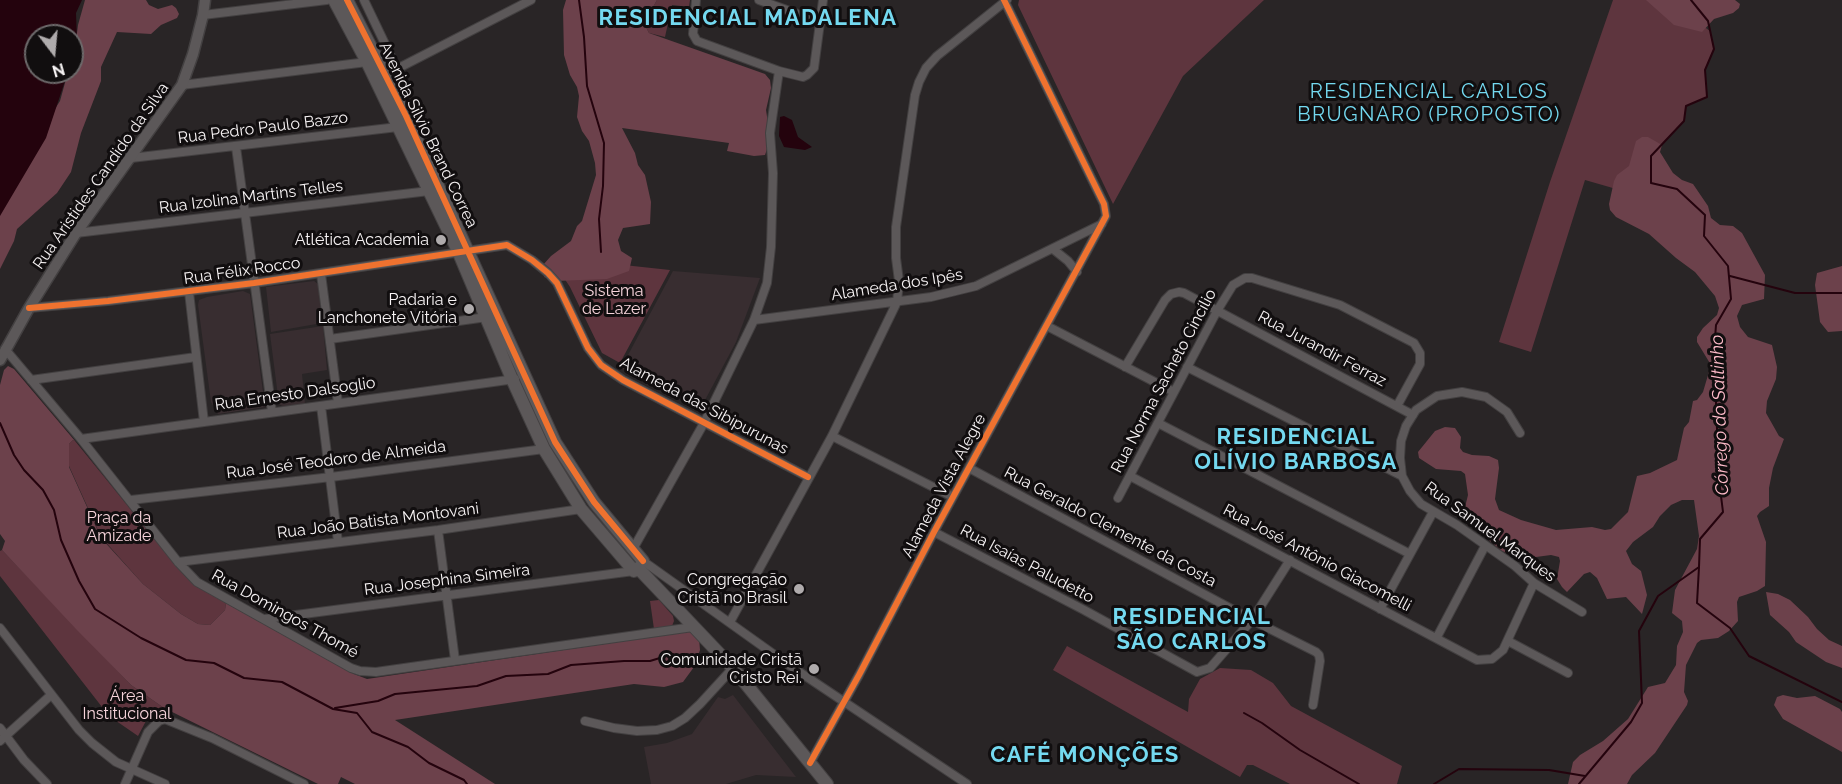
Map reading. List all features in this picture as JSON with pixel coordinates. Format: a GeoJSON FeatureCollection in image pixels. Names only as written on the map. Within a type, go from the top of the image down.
{"type":"FeatureCollection","features":[{"type":"Feature","properties":{"kind":"main road","name":"Avenida Silvio Brand Correa"},"geometry":{"type":"LineString","coordinates":[[334,0],[429,190],[464,251],[487,317],[518,378],[565,460],[610,524],[633,549],[638,567]]}},
{"type":"Feature","properties":{"kind":"main road","name":"Avenida Silvio Brand Correa"},"geometry":{"type":"LineString","coordinates":[[349,4],[391,72],[518,378],[544,449],[581,509],[638,567]]}},
{"type":"Feature","properties":{"kind":"main road"},"geometry":{"type":"LineString","coordinates":[[638,567],[733,668],[827,784]]}},
{"type":"Feature","properties":{"kind":"street","name":"Rua Aristides Candido da Silva"},"geometry":{"type":"LineString","coordinates":[[0,360],[29,308],[76,233],[182,85],[194,54],[205,0]]}},
{"type":"Feature","properties":{"kind":"street"},"geometry":{"type":"LineString","coordinates":[[203,15],[327,0]]}},
{"type":"Feature","properties":{"kind":"street"},"geometry":{"type":"LineString","coordinates":[[349,4],[365,0],[391,72],[531,0]]}},
{"type":"Feature","properties":{"kind":"street"},"geometry":{"type":"LineString","coordinates":[[696,0],[693,34],[697,41],[779,71],[803,77],[814,68],[823,0]]}},
{"type":"Feature","properties":{"kind":"street"},"geometry":{"type":"LineString","coordinates":[[759,0],[820,22]]}},
{"type":"Feature","properties":{"kind":"street"},"geometry":{"type":"LineString","coordinates":[[730,622],[832,436],[897,302],[899,281],[896,227],[919,82],[926,68],[937,56],[1006,1],[1104,204],[1106,216],[1103,224]]}},
{"type":"Feature","properties":{"kind":"street"},"geometry":{"type":"LineString","coordinates":[[182,85],[367,62]]}},
{"type":"Feature","properties":{"kind":"street"},"geometry":{"type":"LineString","coordinates":[[633,549],[704,423],[754,321],[767,283],[770,266],[773,173],[770,134],[779,71]]}},
{"type":"Feature","properties":{"kind":"street","name":"Rua Pedro Paulo Bazzo"},"geometry":{"type":"LineString","coordinates":[[131,158],[398,127]]}},
{"type":"Feature","properties":{"kind":"street"},"geometry":{"type":"LineString","coordinates":[[236,147],[272,412]]}},
{"type":"Feature","properties":{"kind":"street","name":"Rua Izolina Martins Telles"},"geometry":{"type":"LineString","coordinates":[[76,233],[429,190]]}},
{"type":"Feature","properties":{"kind":"street","name":"Alameda dos Ipês"},"geometry":{"type":"LineString","coordinates":[[754,321],[931,297],[976,286],[1103,224]]}},
{"type":"Feature","properties":{"kind":"street","name":"Alameda Vista Alegre"},"geometry":{"type":"LineString","coordinates":[[810,763],[1103,224]]}},
{"type":"Feature","properties":{"kind":"street","name":"Alameda das Sibipurunas"},"geometry":{"type":"LineString","coordinates":[[464,251],[507,245],[532,260],[556,283],[588,348],[601,365],[623,380],[808,477]]}},
{"type":"Feature","properties":{"kind":"street"},"geometry":{"type":"LineString","coordinates":[[1053,249],[1077,272]]}},
{"type":"Feature","properties":{"kind":"street","name":"Rua Félix Rocco"},"geometry":{"type":"LineString","coordinates":[[29,308],[189,292],[464,251]]}},
{"type":"Feature","properties":{"kind":"street"},"geometry":{"type":"LineString","coordinates":[[321,274],[338,403]]}},
{"type":"Feature","properties":{"kind":"street","name":"Rua Norma Sacheto Cincílio"},"geometry":{"type":"LineString","coordinates":[[1118,498],[1217,310],[1233,285],[1239,280],[1252,278],[1340,305],[1414,343],[1420,353],[1420,364],[1397,406]]}},
{"type":"Feature","properties":{"kind":"street"},"geometry":{"type":"LineString","coordinates":[[189,292],[204,422]]}},
{"type":"Feature","properties":{"kind":"street","name":"Rua Jurandir Ferraz"},"geometry":{"type":"LineString","coordinates":[[1125,367],[1165,300],[1171,294],[1179,292],[1413,415]]}},
{"type":"Feature","properties":{"kind":"street"},"geometry":{"type":"LineString","coordinates":[[330,339],[487,317]]}},
{"type":"Feature","properties":{"kind":"street"},"geometry":{"type":"LineString","coordinates":[[1047,326],[1174,392]]}},
{"type":"Feature","properties":{"kind":"street","name":"Rua Domingos Thomé"},"geometry":{"type":"LineString","coordinates":[[5,350],[81,438],[178,562],[197,582],[351,669],[376,672],[693,627]]}},
{"type":"Feature","properties":{"kind":"street"},"geometry":{"type":"LineString","coordinates":[[31,380],[196,357]]}},
{"type":"Feature","properties":{"kind":"street"},"geometry":{"type":"LineString","coordinates":[[1188,367],[1402,476]]}},
{"type":"Feature","properties":{"kind":"street","name":"Rua Ernesto Dalsoglio"},"geometry":{"type":"LineString","coordinates":[[81,438],[518,378]]}},
{"type":"Feature","properties":{"kind":"street"},"geometry":{"type":"LineString","coordinates":[[1402,476],[1401,441],[1413,415],[1423,404],[1437,396],[1454,392],[1470,393],[1486,398],[1500,406],[1512,418],[1520,433]]}},
{"type":"Feature","properties":{"kind":"street"},"geometry":{"type":"LineString","coordinates":[[321,406],[338,542]]}},
{"type":"Feature","properties":{"kind":"street"},"geometry":{"type":"LineString","coordinates":[[1158,423],[1410,554]]}},
{"type":"Feature","properties":{"kind":"street"},"geometry":{"type":"LineString","coordinates":[[832,436],[953,497]]}},
{"type":"Feature","properties":{"kind":"street","name":"Rua José Teodoro de Almeida"},"geometry":{"type":"LineString","coordinates":[[130,500],[544,449]]}},
{"type":"Feature","properties":{"kind":"street","name":"Rua Geraldo Clemente da Costa"},"geometry":{"type":"LineString","coordinates":[[969,468],[1316,652],[1319,655],[1319,671],[1313,705]]}},
{"type":"Feature","properties":{"kind":"street","name":"Rua José Antônio Giacomelli"},"geometry":{"type":"LineString","coordinates":[[1130,476],[1478,660],[1492,659],[1503,650],[1508,641]]}},
{"type":"Feature","properties":{"kind":"street","name":"Rua Samuel Marques"},"geometry":{"type":"LineString","coordinates":[[1402,476],[1415,498],[1433,512],[1457,525],[1515,566],[1534,583],[1582,612]]}},
{"type":"Feature","properties":{"kind":"street","name":"Rua João Batista Montovani"},"geometry":{"type":"LineString","coordinates":[[178,562],[438,530],[581,509]]}},
{"type":"Feature","properties":{"kind":"street"},"geometry":{"type":"LineString","coordinates":[[1380,609],[1433,512]]}},
{"type":"Feature","properties":{"kind":"street"},"geometry":{"type":"LineString","coordinates":[[438,530],[455,660]]}},
{"type":"Feature","properties":{"kind":"street","name":"Rua Isaías Paludetto"},"geometry":{"type":"LineString","coordinates":[[934,532],[1084,610],[1192,671],[1202,672],[1210,668],[1252,620]]}},
{"type":"Feature","properties":{"kind":"street"},"geometry":{"type":"LineString","coordinates":[[1437,637],[1485,546]]}},
{"type":"Feature","properties":{"kind":"street"},"geometry":{"type":"LineString","coordinates":[[1252,620],[1290,560]]}},
{"type":"Feature","properties":{"kind":"street"},"geometry":{"type":"LineString","coordinates":[[638,567],[730,622],[786,663],[967,784]]}},
{"type":"Feature","properties":{"kind":"street","name":"Rua Josephina Simeira"},"geometry":{"type":"LineString","coordinates":[[265,620],[638,567]]}},
{"type":"Feature","properties":{"kind":"street"},"geometry":{"type":"LineString","coordinates":[[1534,583],[1508,641],[1568,673]]}},
{"type":"Feature","properties":{"kind":"street"},"geometry":{"type":"LineString","coordinates":[[0,628],[51,695],[92,743],[116,762],[165,784]]}},
{"type":"Feature","properties":{"kind":"street"},"geometry":{"type":"LineString","coordinates":[[585,721],[638,731],[672,726],[700,704],[733,668]]}},
{"type":"Feature","properties":{"kind":"street"},"geometry":{"type":"LineString","coordinates":[[3,738],[51,695]]}},
{"type":"Feature","properties":{"kind":"street"},"geometry":{"type":"LineString","coordinates":[[125,784],[148,732],[159,721],[165,719],[212,738],[287,781],[304,784]]}},
{"type":"Feature","properties":{"kind":"street"},"geometry":{"type":"LineString","coordinates":[[0,728],[3,738],[47,784]]}},
{"type":"Feature","properties":{"kind":"shaded area"},"geometry":{"type":"Polygon","coordinates":[[[0,0],[82,0],[76,13],[76,24],[24,24],[24,84],[64,84],[46,138],[0,216],[0,0]]]}},
{"type":"Feature","properties":{"kind":"shaded area"},"geometry":{"type":"Polygon","coordinates":[[[85,0],[146,0],[149,5],[158,9],[172,5],[179,14],[177,18],[161,25],[151,34],[117,32],[101,67],[101,81],[81,133],[71,172],[57,193],[17,229],[14,241],[0,269],[0,214],[37,137],[60,101],[65,84],[84,84],[84,24],[78,24],[85,0]]]}},
{"type":"Feature","properties":{"kind":"shaded area"},"geometry":{"type":"Polygon","coordinates":[[[566,0],[657,0],[644,23],[649,33],[765,74],[770,80],[771,88],[766,110],[768,123],[765,155],[754,156],[727,151],[729,143],[622,128],[635,153],[638,165],[645,175],[651,202],[650,224],[623,228],[618,240],[621,251],[632,258],[629,271],[607,279],[555,281],[544,277],[543,265],[571,241],[577,226],[582,221],[596,175],[589,141],[577,117],[579,96],[577,87],[570,75],[564,55],[563,10],[566,0]]]}},
{"type":"Feature","properties":{"kind":"shaded area"},"geometry":{"type":"Polygon","coordinates":[[[1646,0],[1735,0],[1740,4],[1733,13],[1714,19],[1702,32],[1674,25],[1646,0]]]}},
{"type":"Feature","properties":{"kind":"shaded area"},"geometry":{"type":"Polygon","coordinates":[[[784,116],[792,120],[798,137],[812,147],[805,150],[784,147],[779,136],[780,117],[784,116]]]}},
{"type":"Feature","properties":{"kind":"shaded area"},"geometry":{"type":"Polygon","coordinates":[[[1642,137],[1648,137],[1662,145],[1660,152],[1673,173],[1693,184],[1708,206],[1711,218],[1720,225],[1733,226],[1742,233],[1765,275],[1764,299],[1742,305],[1737,316],[1740,327],[1748,337],[1772,345],[1777,367],[1776,379],[1767,401],[1766,413],[1779,436],[1784,439],[1773,468],[1769,488],[1769,506],[1757,516],[1766,542],[1765,586],[1739,597],[1738,621],[1729,631],[1718,638],[1701,640],[1697,643],[1686,665],[1684,692],[1688,701],[1687,705],[1655,753],[1632,775],[1627,784],[1568,784],[1573,762],[1603,741],[1628,719],[1648,687],[1665,683],[1676,665],[1677,646],[1683,632],[1682,621],[1672,613],[1675,590],[1697,549],[1699,536],[1694,500],[1682,500],[1671,505],[1653,527],[1633,542],[1626,551],[1632,564],[1641,571],[1647,595],[1642,614],[1626,597],[1607,599],[1597,578],[1590,572],[1584,574],[1567,592],[1557,579],[1559,557],[1551,555],[1521,559],[1502,551],[1478,531],[1466,512],[1468,495],[1465,474],[1461,471],[1436,469],[1419,458],[1418,452],[1435,431],[1445,427],[1455,428],[1461,437],[1460,448],[1463,452],[1489,456],[1498,460],[1495,499],[1499,510],[1521,520],[1556,530],[1592,527],[1611,529],[1628,512],[1637,476],[1650,473],[1677,460],[1693,401],[1697,400],[1703,392],[1711,365],[1697,342],[1697,337],[1717,315],[1719,308],[1715,296],[1695,272],[1649,234],[1616,217],[1610,210],[1609,204],[1614,181],[1617,175],[1629,166],[1636,141],[1642,137]]]}},
{"type":"Feature","properties":{"kind":"shaded area"},"geometry":{"type":"Polygon","coordinates":[[[1842,266],[1842,331],[1828,332],[1820,322],[1815,285],[1817,273],[1842,266]]]}},
{"type":"Feature","properties":{"kind":"shaded area"},"geometry":{"type":"Polygon","coordinates":[[[673,271],[760,278],[736,342],[704,402],[697,407],[621,368],[673,271]]]}},
{"type":"Feature","properties":{"kind":"shaded area"},"geometry":{"type":"Polygon","coordinates":[[[314,281],[318,284],[322,323],[271,332],[266,287],[314,281]]]}},
{"type":"Feature","properties":{"kind":"shaded area"},"geometry":{"type":"Polygon","coordinates":[[[243,291],[250,294],[265,407],[218,414],[211,402],[199,300],[243,291]]]}},
{"type":"Feature","properties":{"kind":"shaded area"},"geometry":{"type":"Polygon","coordinates":[[[323,326],[327,370],[302,374],[305,404],[284,407],[279,404],[270,334],[323,326]]]}},
{"type":"Feature","properties":{"kind":"shaded area"},"geometry":{"type":"Polygon","coordinates":[[[8,366],[14,369],[75,441],[69,444],[69,467],[101,538],[143,584],[181,614],[198,624],[210,625],[225,610],[226,603],[367,679],[692,631],[699,638],[700,650],[694,667],[683,682],[664,687],[634,684],[395,720],[495,784],[355,784],[341,777],[338,784],[318,784],[164,708],[131,685],[2,550],[5,541],[0,534],[0,385],[4,370],[8,366]]]}},
{"type":"Feature","properties":{"kind":"shaded area"},"geometry":{"type":"Polygon","coordinates":[[[1766,592],[1778,594],[1790,600],[1829,640],[1842,646],[1842,668],[1826,662],[1796,642],[1789,632],[1770,615],[1766,592]]]}},
{"type":"Feature","properties":{"kind":"shaded area"},"geometry":{"type":"Polygon","coordinates":[[[733,695],[796,777],[756,775],[726,784],[651,784],[644,747],[667,743],[692,734],[718,697],[725,699],[733,695]]]}},
{"type":"Feature","properties":{"kind":"shaded area"},"geometry":{"type":"Polygon","coordinates":[[[1783,695],[1797,698],[1815,696],[1840,709],[1842,712],[1842,752],[1783,719],[1774,705],[1777,697],[1783,695]]]}},
{"type":"Feature","properties":{"kind":"green space"},"geometry":{"type":"Polygon","coordinates":[[[657,0],[690,0],[689,7],[672,5],[665,37],[649,33],[644,23],[657,0]]]}},
{"type":"Feature","properties":{"kind":"green space"},"geometry":{"type":"Polygon","coordinates":[[[1019,0],[1264,0],[1183,76],[1113,204],[1018,5],[1019,0]]]}},
{"type":"Feature","properties":{"kind":"green space"},"geometry":{"type":"Polygon","coordinates":[[[1613,0],[1667,0],[1710,31],[1714,49],[1705,70],[1707,97],[1686,106],[1684,121],[1651,156],[1651,199],[1585,180],[1531,352],[1499,342],[1550,182],[1613,0]]]}},
{"type":"Feature","properties":{"kind":"green space","name":"Sistema de Lazer"},"geometry":{"type":"Polygon","coordinates":[[[550,257],[670,270],[620,363],[602,353],[570,287],[550,257]]]}},
{"type":"Feature","properties":{"kind":"green space","name":"Praça da Amizade"},"geometry":{"type":"Polygon","coordinates":[[[73,440],[184,575],[226,603],[225,610],[210,625],[198,624],[181,614],[143,584],[101,537],[69,466],[69,444],[73,440]]]}},
{"type":"Feature","properties":{"kind":"green space","name":"Área Institucional"},"geometry":{"type":"Polygon","coordinates":[[[2,550],[131,685],[164,708],[146,721],[138,736],[109,716],[0,576],[0,551],[2,550]]]}},
{"type":"Feature","properties":{"kind":"green space"},"geometry":{"type":"Polygon","coordinates":[[[659,600],[673,616],[674,621],[668,628],[654,629],[650,601],[659,600]]]}},
{"type":"Feature","properties":{"kind":"green space"},"geometry":{"type":"Polygon","coordinates":[[[1067,646],[1188,712],[1189,699],[1200,679],[1220,668],[1251,670],[1273,683],[1291,706],[1402,766],[1397,784],[1290,784],[1253,765],[1247,765],[1240,777],[1053,670],[1067,646]]]}},
{"type":"Feature","properties":{"kind":"waterway"},"geometry":{"type":"LineString","coordinates":[[579,0],[587,86],[604,143],[603,186],[599,219],[601,252]]}},
{"type":"Feature","properties":{"kind":"waterway","name":"Córrego do Saltinho"},"geometry":{"type":"LineString","coordinates":[[1579,784],[1631,722],[1642,703],[1639,631],[1658,596],[1699,567],[1700,539],[1723,512],[1719,480],[1714,352],[1716,325],[1731,299],[1728,266],[1704,236],[1705,215],[1677,189],[1651,183],[1651,156],[1684,121],[1686,106],[1707,97],[1705,70],[1714,49],[1708,21],[1691,0]]}},
{"type":"Feature","properties":{"kind":"waterway"},"geometry":{"type":"LineString","coordinates":[[1730,276],[1795,293],[1842,293]]}},
{"type":"Feature","properties":{"kind":"waterway"},"geometry":{"type":"LineString","coordinates":[[0,423],[14,455],[24,470],[43,490],[54,510],[61,540],[79,581],[95,609],[141,638],[186,660],[214,663],[244,678],[282,682],[333,709],[357,713],[372,732],[408,747],[429,763],[464,780],[467,784]]}},
{"type":"Feature","properties":{"kind":"waterway"},"geometry":{"type":"LineString","coordinates":[[1699,567],[1697,603],[1730,628],[1749,656],[1842,702]]}},
{"type":"Feature","properties":{"kind":"waterway"},"geometry":{"type":"LineString","coordinates":[[335,708],[378,701],[395,694],[477,686],[506,676],[548,674],[571,665],[650,661],[673,654]]}},
{"type":"Feature","properties":{"kind":"waterway"},"geometry":{"type":"LineString","coordinates":[[1244,713],[1300,750],[1359,784]]}},
{"type":"Feature","properties":{"kind":"waterway"},"geometry":{"type":"LineString","coordinates":[[1434,784],[1459,769],[1549,770],[1585,776]]}},
{"type":"Feature","properties":{"kind":"cycle path"},"geometry":{"type":"LineString","coordinates":[[347,0],[406,116],[555,442],[594,502],[643,561]]}},
{"type":"Feature","properties":{"kind":"cycle path"},"geometry":{"type":"LineString","coordinates":[[810,763],[1106,216],[1104,204],[1004,0]]}},
{"type":"Feature","properties":{"kind":"cycle path"},"geometry":{"type":"LineString","coordinates":[[29,308],[254,283],[507,245],[532,260],[557,283],[588,348],[601,365],[623,380],[808,477]]}},
{"type":"Feature","properties":{"kind":"place","name":"Atlética Academia"},"geometry":{"type":"Point","coordinates":[441,240]}},
{"type":"Feature","properties":{"kind":"place","name":"Padaria e Lanchonete Vitória"},"geometry":{"type":"Point","coordinates":[469,309]}},
{"type":"Feature","properties":{"kind":"place","name":"Congregação Cristã no Brasil"},"geometry":{"type":"Point","coordinates":[799,589]}},
{"type":"Feature","properties":{"kind":"place","name":"Comunidade Cristã Cristo Rei."},"geometry":{"type":"Point","coordinates":[814,669]}},
{"type":"Feature","properties":{"kind":"district","name":"RESIDENCIAL MADALENA"},"geometry":{"type":"Point","coordinates":[748,18]}},
{"type":"Feature","properties":{"kind":"district","name":"RESIDENCIAL CARLOS BRUGNARO (PROPOSTO)"},"geometry":{"type":"Point","coordinates":[1429,104]}},
{"type":"Feature","properties":{"kind":"district","name":"RESIDENCIAL OLÍVIO BARBOSA"},"geometry":{"type":"Point","coordinates":[1296,450]}},
{"type":"Feature","properties":{"kind":"district","name":"RESIDENCIAL SÃO CARLOS"},"geometry":{"type":"Point","coordinates":[1192,630]}},
{"type":"Feature","properties":{"kind":"district","name":"CAFÉ MONÇÕES"},"geometry":{"type":"Point","coordinates":[1085,755]}}]}
